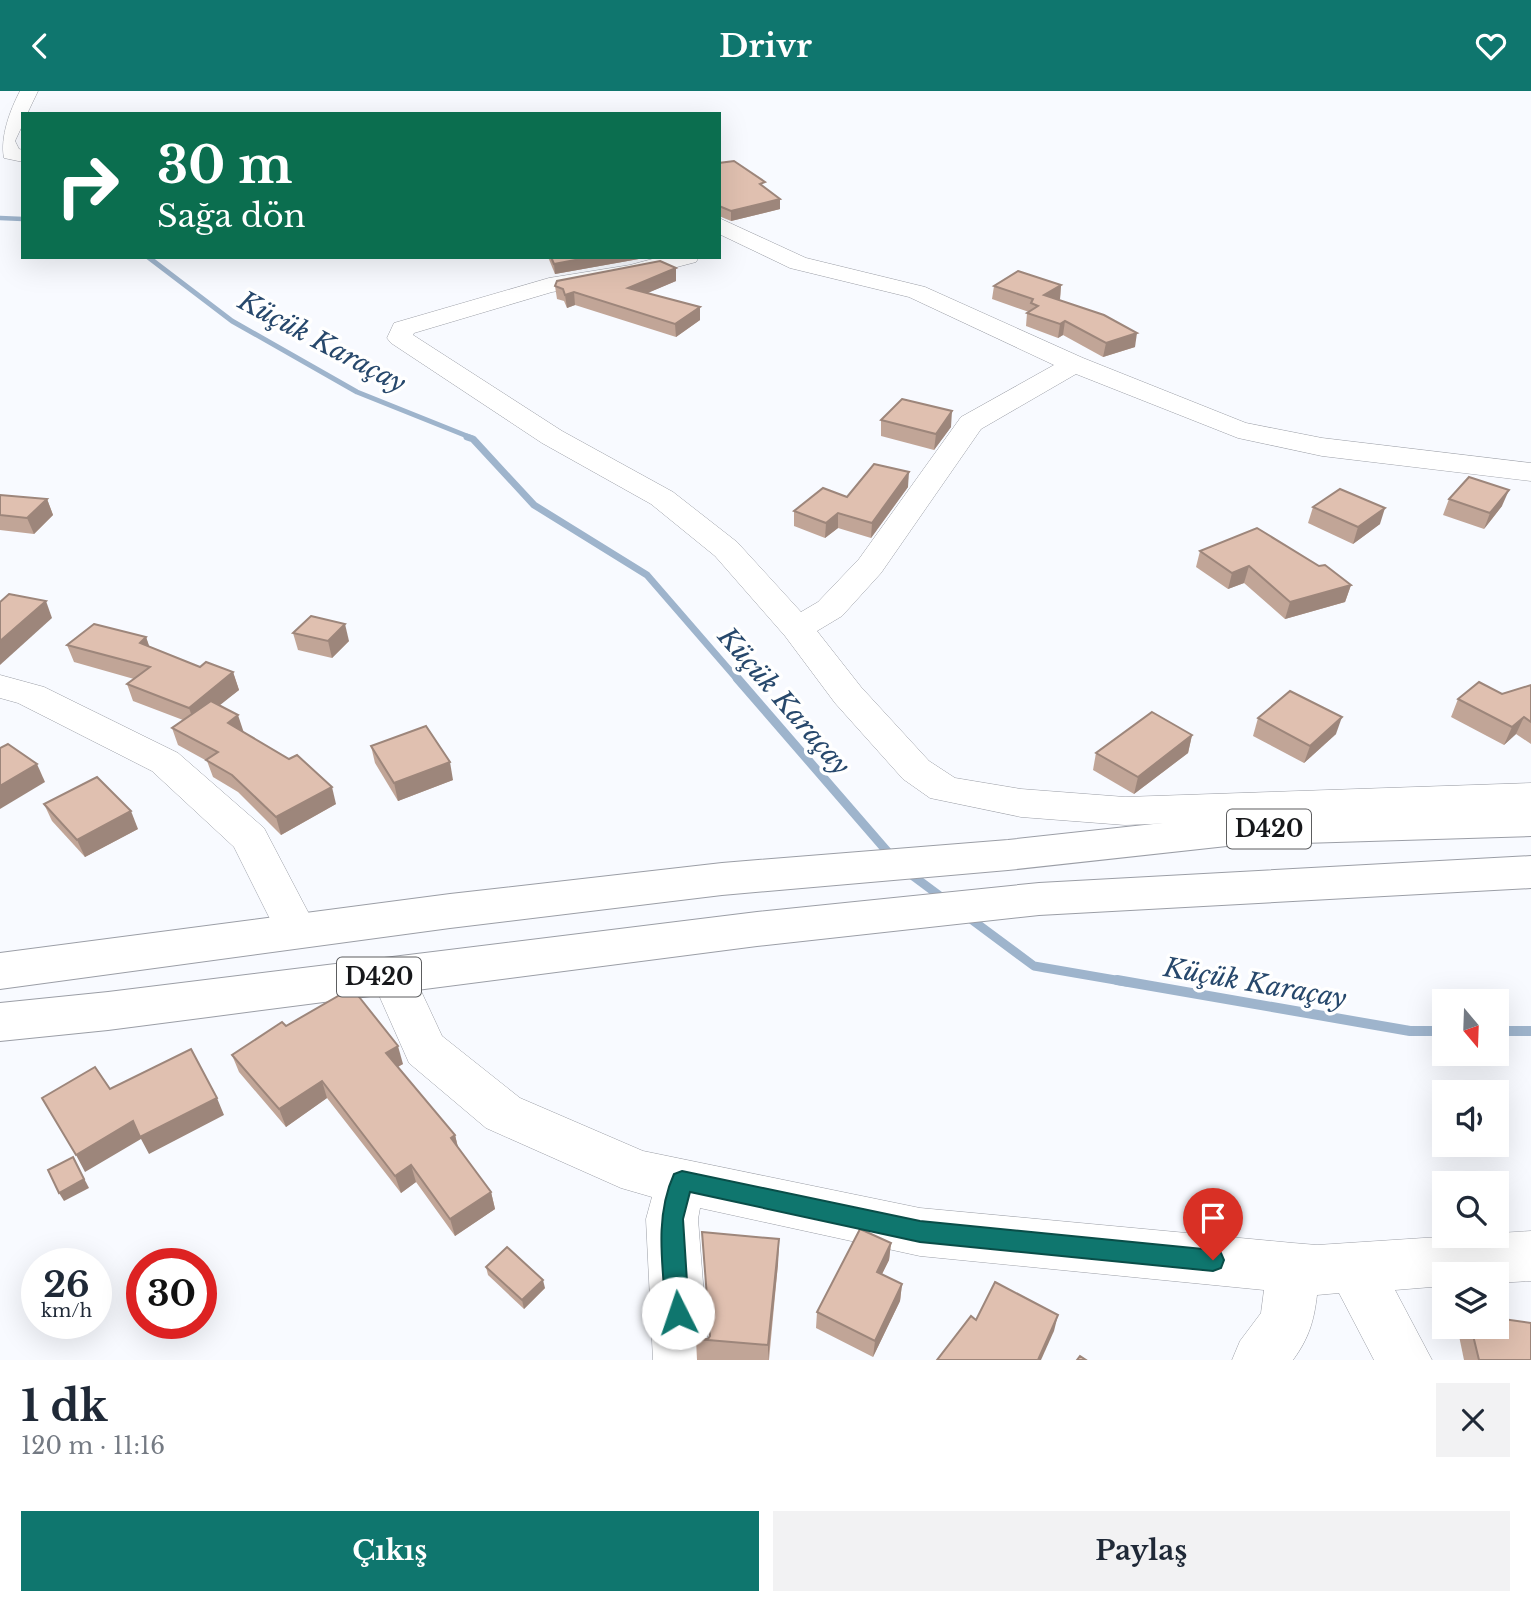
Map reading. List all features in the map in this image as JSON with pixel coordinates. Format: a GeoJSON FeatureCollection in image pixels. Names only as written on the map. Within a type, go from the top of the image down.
{"type":"FeatureCollection","features":[{"type":"Feature","properties":{"kind":"highway","name":"D420"},"geometry":{"type":"LineString","coordinates":[[0,971],[722,879],[1008,855],[1236,830],[1531,821]]}},
{"type":"Feature","properties":{"kind":"highway","name":"D420"},"geometry":{"type":"LineString","coordinates":[[0,1022],[757,929],[1039,899],[1531,872]]}},
{"type":"Feature","properties":{"kind":"street"},"geometry":{"type":"LineString","coordinates":[[11,157],[5,141],[29,91]]}},
{"type":"Feature","properties":{"kind":"street"},"geometry":{"type":"LineString","coordinates":[[721,226],[798,263],[917,292],[1074,364],[1238,430],[1322,447],[1531,472]]}},
{"type":"Feature","properties":{"kind":"street"},"geometry":{"type":"LineString","coordinates":[[721,246],[746,239]]}},
{"type":"Feature","properties":{"kind":"street"},"geometry":{"type":"LineString","coordinates":[[680,259],[631,272],[536,288],[404,328],[400,338],[552,437],[662,498],[726,548],[797,629],[865,714],[916,770],[944,789],[1021,803],[1125,811],[1531,796]]}},
{"type":"Feature","properties":{"kind":"street"},"geometry":{"type":"LineString","coordinates":[[797,629],[830,609],[870,566],[971,423],[1074,364]]}},
{"type":"Feature","properties":{"kind":"street"},"geometry":{"type":"LineString","coordinates":[[0,686],[31,695],[165,762],[250,838],[297,932]]}},
{"type":"Feature","properties":{"kind":"street"},"geometry":{"type":"LineString","coordinates":[[392,975],[425,1049],[503,1113],[639,1171],[920,1231],[1293,1268],[1354,1268],[1531,1256]]}},
{"type":"Feature","properties":{"kind":"street"},"geometry":{"type":"LineString","coordinates":[[681,1360],[671,1219],[682,1181]]}},
{"type":"Feature","properties":{"kind":"street"},"geometry":{"type":"LineString","coordinates":[[1261,1360],[1287,1323],[1293,1268]]}},
{"type":"Feature","properties":{"kind":"street"},"geometry":{"type":"LineString","coordinates":[[1354,1268],[1404,1360]]}},
{"type":"Feature","properties":{"kind":"building"},"geometry":{"type":"Polygon","coordinates":[[[734,161],[765,182],[760,184],[780,199],[731,211],[721,207],[721,163],[734,161]]]}},
{"type":"Feature","properties":{"kind":"building"},"geometry":{"type":"Polygon","coordinates":[[[552,259],[580,259],[554,264],[552,259]]]}},
{"type":"Feature","properties":{"kind":"building"},"geometry":{"type":"Polygon","coordinates":[[[660,261],[676,268],[628,288],[700,307],[675,324],[574,292],[565,295],[563,289],[555,286],[557,281],[660,261]]]}},
{"type":"Feature","properties":{"kind":"building"},"geometry":{"type":"Polygon","coordinates":[[[1018,271],[1061,285],[1044,295],[1104,315],[1137,333],[1106,343],[1065,321],[1060,324],[1027,313],[1038,306],[1031,303],[1033,299],[994,286],[1018,271]]]}},
{"type":"Feature","properties":{"kind":"building"},"geometry":{"type":"Polygon","coordinates":[[[902,399],[952,411],[936,434],[881,420],[902,399]]]}},
{"type":"Feature","properties":{"kind":"building"},"geometry":{"type":"Polygon","coordinates":[[[874,464],[909,472],[872,523],[838,513],[826,523],[794,511],[823,488],[847,497],[874,464]]]}},
{"type":"Feature","properties":{"kind":"building"},"geometry":{"type":"Polygon","coordinates":[[[1469,477],[1509,490],[1490,513],[1449,499],[1469,477]]]}},
{"type":"Feature","properties":{"kind":"building"},"geometry":{"type":"Polygon","coordinates":[[[1340,489],[1385,508],[1358,527],[1313,507],[1340,489]]]}},
{"type":"Feature","properties":{"kind":"building"},"geometry":{"type":"Polygon","coordinates":[[[0,495],[47,499],[27,518],[0,515],[0,495]]]}},
{"type":"Feature","properties":{"kind":"building"},"geometry":{"type":"Polygon","coordinates":[[[1257,528],[1319,566],[1325,565],[1351,585],[1290,602],[1249,566],[1232,573],[1200,551],[1257,528]]]}},
{"type":"Feature","properties":{"kind":"building"},"geometry":{"type":"Polygon","coordinates":[[[9,594],[46,601],[0,641],[0,602],[9,594]]]}},
{"type":"Feature","properties":{"kind":"building"},"geometry":{"type":"Polygon","coordinates":[[[311,616],[345,624],[328,641],[293,633],[311,616]]]}},
{"type":"Feature","properties":{"kind":"building"},"geometry":{"type":"Polygon","coordinates":[[[94,624],[146,637],[140,643],[200,667],[206,662],[233,672],[189,708],[127,684],[150,667],[67,645],[94,624]]]}},
{"type":"Feature","properties":{"kind":"building"},"geometry":{"type":"Polygon","coordinates":[[[1479,682],[1502,694],[1531,685],[1531,722],[1524,717],[1512,727],[1458,699],[1479,682]]]}},
{"type":"Feature","properties":{"kind":"building"},"geometry":{"type":"Polygon","coordinates":[[[1290,691],[1342,717],[1310,746],[1258,718],[1290,691]]]}},
{"type":"Feature","properties":{"kind":"building"},"geometry":{"type":"Polygon","coordinates":[[[211,701],[238,715],[228,723],[289,759],[297,755],[332,787],[276,817],[232,775],[206,760],[218,752],[172,728],[211,701]]]}},
{"type":"Feature","properties":{"kind":"building"},"geometry":{"type":"Polygon","coordinates":[[[1152,712],[1192,735],[1138,777],[1096,753],[1152,712]]]}},
{"type":"Feature","properties":{"kind":"building"},"geometry":{"type":"Polygon","coordinates":[[[426,726],[450,762],[394,783],[371,746],[426,726]]]}},
{"type":"Feature","properties":{"kind":"building"},"geometry":{"type":"Polygon","coordinates":[[[8,744],[37,764],[0,786],[0,748],[8,744]]]}},
{"type":"Feature","properties":{"kind":"building"},"geometry":{"type":"Polygon","coordinates":[[[97,777],[131,811],[77,840],[44,804],[97,777]]]}},
{"type":"Feature","properties":{"kind":"building"},"geometry":{"type":"Polygon","coordinates":[[[352,988],[398,1046],[386,1053],[455,1135],[451,1138],[491,1192],[450,1219],[411,1165],[395,1176],[322,1081],[279,1109],[232,1055],[282,1022],[286,1026],[352,988]]]}},
{"type":"Feature","properties":{"kind":"building"},"geometry":{"type":"Polygon","coordinates":[[[191,1049],[217,1098],[140,1137],[133,1121],[76,1155],[42,1098],[95,1067],[110,1089],[191,1049]]]}},
{"type":"Feature","properties":{"kind":"building"},"geometry":{"type":"Polygon","coordinates":[[[73,1157],[84,1179],[59,1193],[48,1170],[73,1157]]]}},
{"type":"Feature","properties":{"kind":"building"},"geometry":{"type":"Polygon","coordinates":[[[860,1229],[891,1243],[877,1272],[902,1284],[875,1341],[817,1312],[860,1229]]]}},
{"type":"Feature","properties":{"kind":"building"},"geometry":{"type":"Polygon","coordinates":[[[702,1232],[779,1239],[768,1345],[696,1339],[708,1339],[710,1336],[702,1232]]]}},
{"type":"Feature","properties":{"kind":"building"},"geometry":{"type":"Polygon","coordinates":[[[507,1247],[543,1280],[522,1300],[486,1267],[507,1247]]]}},
{"type":"Feature","properties":{"kind":"building"},"geometry":{"type":"Polygon","coordinates":[[[995,1282],[1058,1315],[1038,1360],[937,1360],[971,1316],[976,1320],[995,1282]]]}},
{"type":"Feature","properties":{"kind":"building"},"geometry":{"type":"Polygon","coordinates":[[[1509,1320],[1531,1323],[1531,1360],[1479,1360],[1474,1339],[1509,1339],[1509,1320]]]}},
{"type":"Feature","properties":{"kind":"waterway","name":"Küçük Karaçay"},"geometry":{"type":"LineString","coordinates":[[0,218],[21,219]]}},
{"type":"Feature","properties":{"kind":"waterway","name":"Küçük Karaçay"},"geometry":{"type":"LineString","coordinates":[[151,259],[232,321],[357,392],[472,438]]}},
{"type":"Feature","properties":{"kind":"waterway","name":"Küçük Karaçay"},"geometry":{"type":"LineString","coordinates":[[467,437],[473,439],[534,505],[647,575],[738,680]]}},
{"type":"Feature","properties":{"kind":"waterway","name":"Küçük Karaçay"},"geometry":{"type":"LineString","coordinates":[[737,678],[892,857]]}},
{"type":"Feature","properties":{"kind":"waterway","name":"Küçük Karaçay"},"geometry":{"type":"LineString","coordinates":[[909,873],[944,899]]}},
{"type":"Feature","properties":{"kind":"waterway","name":"Küçük Karaçay"},"geometry":{"type":"LineString","coordinates":[[968,917],[1034,966],[1127,982]]}},
{"type":"Feature","properties":{"kind":"waterway","name":"Küçük Karaçay"},"geometry":{"type":"LineString","coordinates":[[1117,980],[1410,1031],[1432,1031]]}},
{"type":"Feature","properties":{"kind":"waterway","name":"Küçük Karaçay"},"geometry":{"type":"LineString","coordinates":[[1509,1031],[1531,1031]]}},
{"type":"Feature","properties":{"kind":"route"},"geometry":{"type":"LineString","coordinates":[[678,1313],[671,1219],[682,1181],[920,1231],[1213,1260]]}}]}
